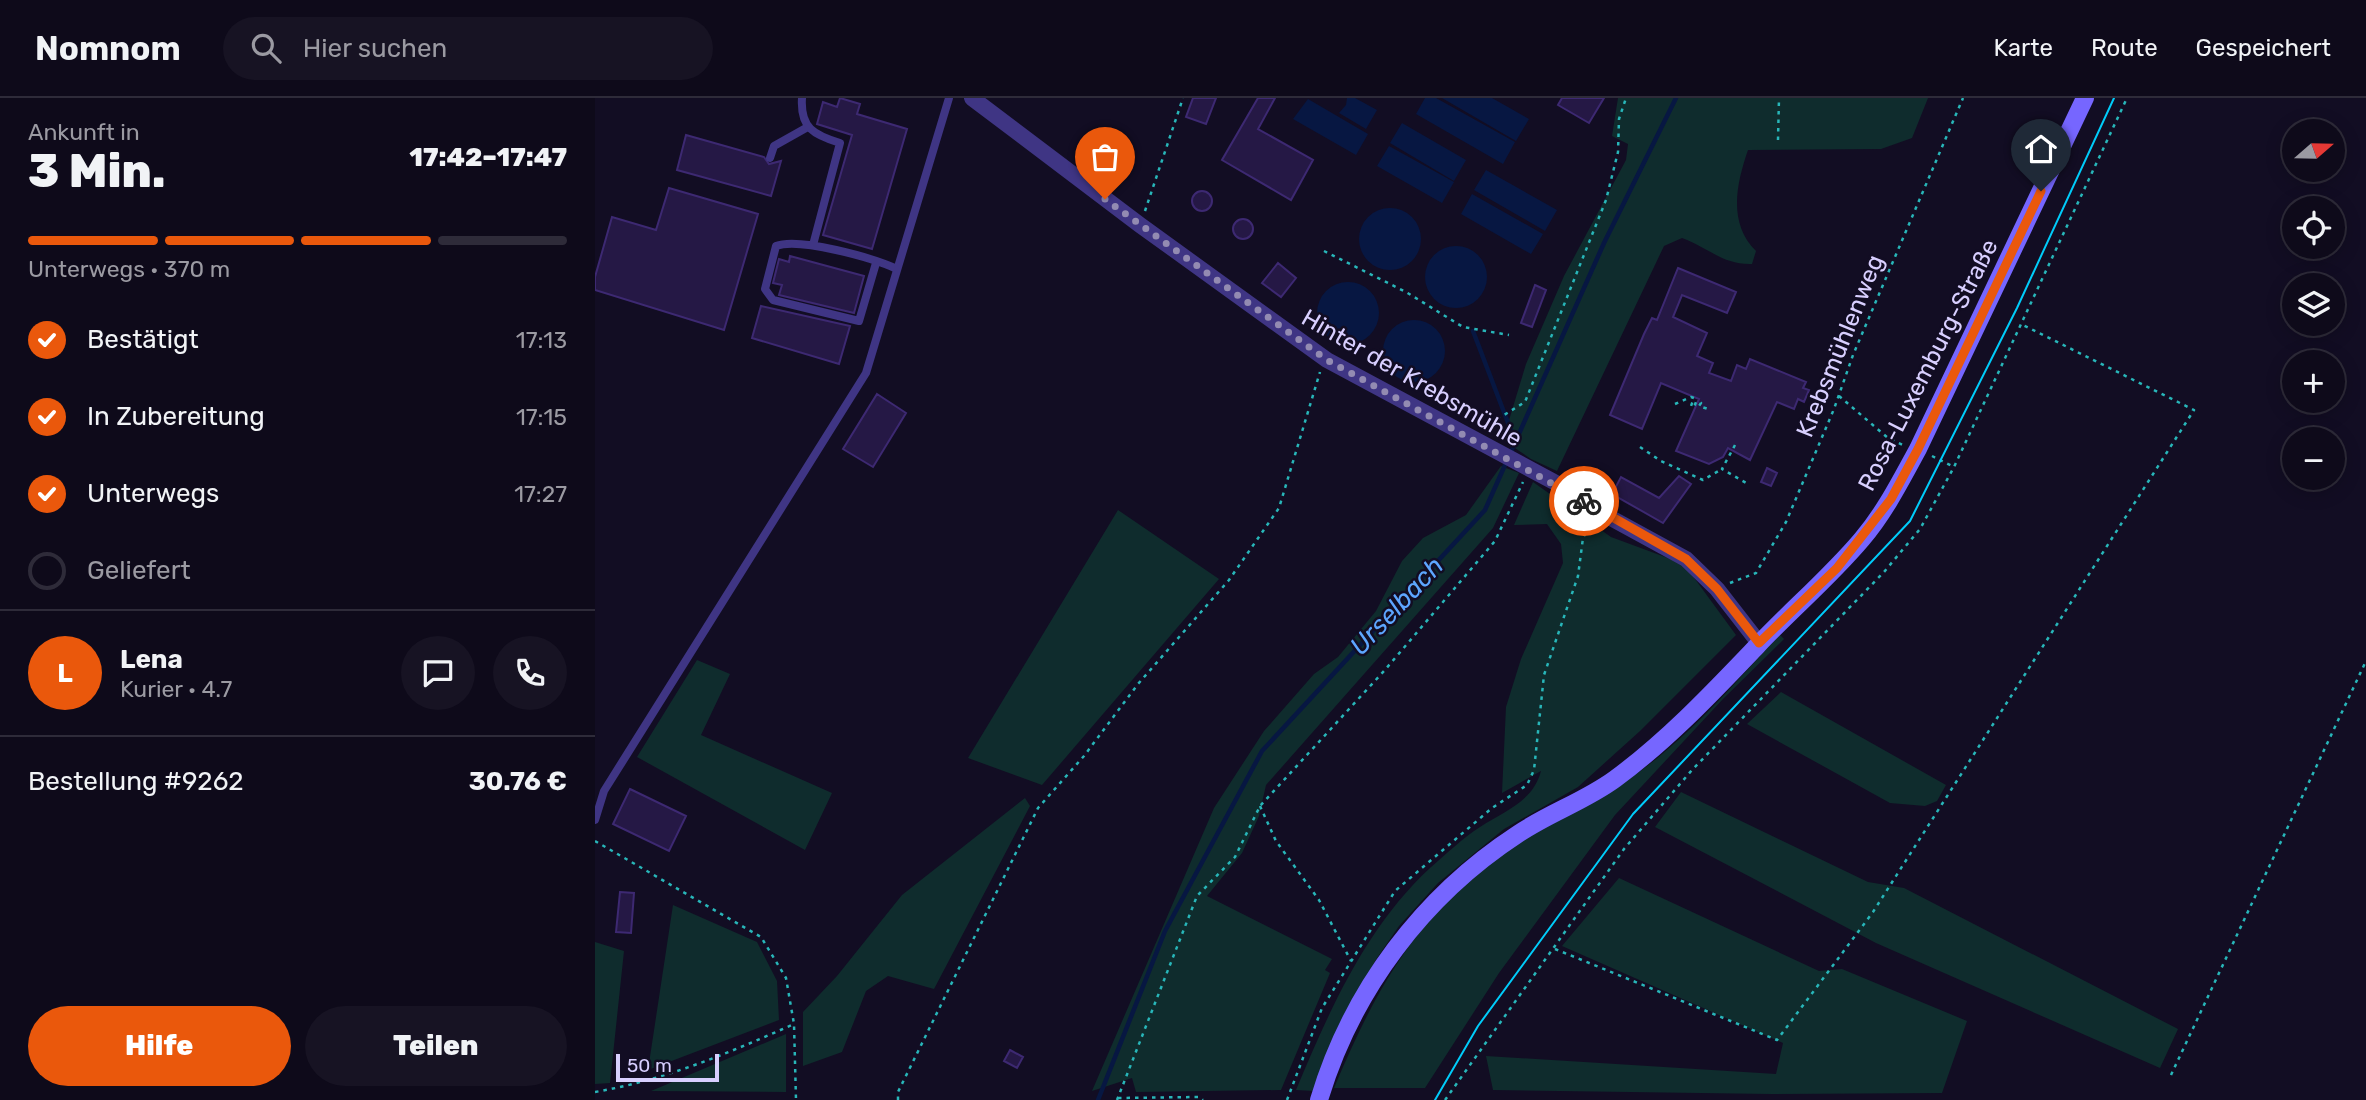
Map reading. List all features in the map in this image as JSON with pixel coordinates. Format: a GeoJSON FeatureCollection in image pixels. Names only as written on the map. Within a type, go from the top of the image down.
{"type":"FeatureCollection","features":[{"type":"Feature","properties":{"kind":"main road","name":"Rosa-Luxemburg-Straße"},"geometry":{"type":"LineString","coordinates":[[1319,1100],[1359,1006],[1384,963],[1412,925],[1448,886],[1521,832],[1612,781],[1661,742],[1864,537],[1891,499],[2085,98]]}},
{"type":"Feature","properties":{"kind":"street","name":"Hinter der Krebsmühle"},"geometry":{"type":"LineString","coordinates":[[972,98],[1140,225],[1327,360],[1686,559],[1717,589],[1759,643]]}},
{"type":"Feature","properties":{"kind":"lane"},"geometry":{"type":"LineString","coordinates":[[802,98],[801,111],[806,128],[818,136],[840,143],[813,244]]}},
{"type":"Feature","properties":{"kind":"lane"},"geometry":{"type":"LineString","coordinates":[[595,820],[604,791],[866,373],[949,98]]}},
{"type":"Feature","properties":{"kind":"lane"},"geometry":{"type":"LineString","coordinates":[[770,159],[774,146],[806,128]]}},
{"type":"Feature","properties":{"kind":"lane"},"geometry":{"type":"LineString","coordinates":[[876,263],[859,321],[773,300],[765,289],[776,246],[787,242],[813,244],[897,269]]}},
{"type":"Feature","properties":{"kind":"path"},"geometry":{"type":"LineString","coordinates":[[1140,225],[1183,98]]}},
{"type":"Feature","properties":{"kind":"path"},"geometry":{"type":"LineString","coordinates":[[1469,437],[1525,402],[1606,200],[1618,152],[1619,118],[1626,98]]}},
{"type":"Feature","properties":{"kind":"path"},"geometry":{"type":"LineString","coordinates":[[1779,98],[1779,140]]}},
{"type":"Feature","properties":{"kind":"path","name":"Krebsmühlenweg"},"geometry":{"type":"LineString","coordinates":[[1724,586],[1756,573],[1786,522],[1963,98]]}},
{"type":"Feature","properties":{"kind":"path"},"geometry":{"type":"LineString","coordinates":[[1445,1100],[1454,1083],[1555,949],[1565,929],[1623,849],[1692,770],[1893,561],[1920,529],[1954,467],[2127,98]]}},
{"type":"Feature","properties":{"kind":"path"},"geometry":{"type":"LineString","coordinates":[[1324,251],[1406,292],[1463,327],[1509,335]]}},
{"type":"Feature","properties":{"kind":"path"},"geometry":{"type":"LineString","coordinates":[[1555,949],[1777,1040],[1857,934],[2194,410],[2022,324]]}},
{"type":"Feature","properties":{"kind":"path"},"geometry":{"type":"LineString","coordinates":[[898,1100],[904,1080],[1038,808],[1084,756],[1137,684],[1229,580],[1279,508],[1317,377],[1327,360]]}},
{"type":"Feature","properties":{"kind":"path"},"geometry":{"type":"LineString","coordinates":[[1838,395],[1888,438],[1914,447],[1954,467]]}},
{"type":"Feature","properties":{"kind":"path"},"geometry":{"type":"LineString","coordinates":[[1675,404],[1691,397],[1694,398],[1691,406],[1694,407],[1696,402],[1701,403],[1699,406],[1711,410]]}},
{"type":"Feature","properties":{"kind":"path"},"geometry":{"type":"LineString","coordinates":[[1640,447],[1703,480],[1722,469],[1735,445]]}},
{"type":"Feature","properties":{"kind":"path"},"geometry":{"type":"LineString","coordinates":[[1203,1100],[1199,1097],[1118,1099],[1197,896],[1235,857],[1260,806],[1384,671],[1495,541],[1524,467]]}},
{"type":"Feature","properties":{"kind":"path"},"geometry":{"type":"LineString","coordinates":[[1722,469],[1748,484]]}},
{"type":"Feature","properties":{"kind":"path"},"geometry":{"type":"LineString","coordinates":[[1287,1100],[1322,1008],[1395,891],[1492,808],[1527,785],[1534,770],[1544,676],[1578,576],[1583,538],[1598,511]]}},
{"type":"Feature","properties":{"kind":"path"},"geometry":{"type":"LineString","coordinates":[[2171,1075],[2366,661]]}},
{"type":"Feature","properties":{"kind":"path"},"geometry":{"type":"LineString","coordinates":[[1260,806],[1276,841],[1319,900],[1351,961]]}},
{"type":"Feature","properties":{"kind":"path"},"geometry":{"type":"LineString","coordinates":[[595,841],[761,937],[786,978],[794,1024],[796,1100]]}},
{"type":"Feature","properties":{"kind":"path"},"geometry":{"type":"LineString","coordinates":[[595,1092],[642,1084],[731,1052],[794,1024]]}},
{"type":"Feature","properties":{"kind":"green space"},"geometry":{"type":"Polygon","coordinates":[[[1618,98],[1928,98],[1912,138],[1881,149],[1748,150],[1740,177],[1737,203],[1741,228],[1756,251],[1752,264],[1724,259],[1682,238],[1664,246],[1557,471],[1531,459],[1503,440],[1526,364],[1564,276],[1626,160],[1628,144],[1612,136],[1618,98]]]}},
{"type":"Feature","properties":{"kind":"green space"},"geometry":{"type":"Polygon","coordinates":[[[1501,466],[1519,473],[1493,528],[1266,785],[1259,816],[1242,853],[1207,896],[1332,959],[1325,970],[1330,973],[1281,1090],[1136,1092],[1132,1078],[1092,1091],[1214,808],[1264,731],[1314,674],[1338,657],[1376,611],[1402,561],[1423,538],[1466,515],[1501,466]]]}},
{"type":"Feature","properties":{"kind":"green space"},"geometry":{"type":"Polygon","coordinates":[[[1533,482],[1611,537],[1684,564],[1736,635],[1640,731],[1578,787],[1504,829],[1438,883],[1399,926],[1375,961],[1314,1091],[1296,1090],[1351,972],[1387,916],[1430,868],[1474,831],[1517,805],[1537,782],[1541,771],[1502,793],[1506,707],[1521,659],[1563,563],[1561,544],[1547,524],[1514,525],[1533,482]]]}},
{"type":"Feature","properties":{"kind":"green space"},"geometry":{"type":"Polygon","coordinates":[[[1118,510],[1219,579],[1042,785],[968,758],[1118,510]]]}},
{"type":"Feature","properties":{"kind":"green space"},"geometry":{"type":"Polygon","coordinates":[[[1780,635],[1784,639],[1723,699],[1615,815],[1499,973],[1425,1088],[1334,1088],[1388,978],[1434,915],[1461,887],[1528,836],[1612,790],[1658,757],[1713,707],[1780,635]]]}},
{"type":"Feature","properties":{"kind":"green space"},"geometry":{"type":"Polygon","coordinates":[[[697,660],[730,674],[701,735],[832,793],[805,850],[637,757],[697,660]]]}},
{"type":"Feature","properties":{"kind":"green space"},"geometry":{"type":"Polygon","coordinates":[[[1781,692],[1946,785],[1937,801],[1925,806],[1890,803],[1747,724],[1781,692]]]}},
{"type":"Feature","properties":{"kind":"green space"},"geometry":{"type":"Polygon","coordinates":[[[1681,792],[1868,882],[1904,888],[2178,1029],[2160,1068],[1876,943],[1655,827],[1681,792]]]}},
{"type":"Feature","properties":{"kind":"green space"},"geometry":{"type":"Polygon","coordinates":[[[1025,798],[1030,806],[934,989],[888,976],[866,991],[842,1052],[803,1066],[803,1012],[837,976],[902,895],[1025,798]]]}},
{"type":"Feature","properties":{"kind":"green space"},"geometry":{"type":"Polygon","coordinates":[[[1619,878],[1819,971],[1842,969],[1967,1021],[1942,1093],[1771,1094],[1493,1090],[1486,1056],[1776,1074],[1783,1043],[1562,946],[1619,878]]]}},
{"type":"Feature","properties":{"kind":"green space"},"geometry":{"type":"Polygon","coordinates":[[[673,905],[757,942],[777,981],[779,1020],[648,1070],[673,905]]]}},
{"type":"Feature","properties":{"kind":"green space"},"geometry":{"type":"Polygon","coordinates":[[[595,942],[624,951],[610,1083],[595,1084],[595,942]]]}},
{"type":"Feature","properties":{"kind":"green space"},"geometry":{"type":"Polygon","coordinates":[[[786,1034],[786,1092],[651,1091],[786,1034]]]}},
{"type":"Feature","properties":{"kind":"water"},"geometry":{"type":"Polygon","coordinates":[[[1347,98],[1355,98],[1377,110],[1366,129],[1339,113],[1346,105],[1347,98]]]}},
{"type":"Feature","properties":{"kind":"water"},"geometry":{"type":"Polygon","coordinates":[[[1425,98],[1436,98],[1515,142],[1503,164],[1416,114],[1425,98]]]}},
{"type":"Feature","properties":{"kind":"water"},"geometry":{"type":"Polygon","coordinates":[[[1442,98],[1492,98],[1529,119],[1516,141],[1442,98]]]}},
{"type":"Feature","properties":{"kind":"water"},"geometry":{"type":"Polygon","coordinates":[[[1308,99],[1368,134],[1356,155],[1293,119],[1308,99]]]}},
{"type":"Feature","properties":{"kind":"water"},"geometry":{"type":"Polygon","coordinates":[[[1402,123],[1466,160],[1454,181],[1390,143],[1402,123]]]}},
{"type":"Feature","properties":{"kind":"water"},"geometry":{"type":"Polygon","coordinates":[[[1389,146],[1454,182],[1442,203],[1377,166],[1389,146]]]}},
{"type":"Feature","properties":{"kind":"water"},"geometry":{"type":"Polygon","coordinates":[[[1486,170],[1557,210],[1545,231],[1474,190],[1486,170]]]}},
{"type":"Feature","properties":{"kind":"water"},"geometry":{"type":"Polygon","coordinates":[[[1472,194],[1543,234],[1531,254],[1461,214],[1472,194]]]}},
{"type":"Feature","properties":{"kind":"water"},"geometry":{"type":"Polygon","coordinates":[[[1384,208],[1396,208],[1412,217],[1419,227],[1419,251],[1412,261],[1396,270],[1384,270],[1373,265],[1364,256],[1359,245],[1359,233],[1364,222],[1373,213],[1384,208]]]}},
{"type":"Feature","properties":{"kind":"water"},"geometry":{"type":"Polygon","coordinates":[[[1450,246],[1462,246],[1478,255],[1485,265],[1485,289],[1478,299],[1462,308],[1450,308],[1439,303],[1430,294],[1425,283],[1425,271],[1430,260],[1439,251],[1450,246]]]}},
{"type":"Feature","properties":{"kind":"water"},"geometry":{"type":"Polygon","coordinates":[[[1342,282],[1354,282],[1370,291],[1377,301],[1377,325],[1370,335],[1354,344],[1342,344],[1331,339],[1322,330],[1317,319],[1317,307],[1322,296],[1331,287],[1342,282]]]}},
{"type":"Feature","properties":{"kind":"water"},"geometry":{"type":"Polygon","coordinates":[[[1408,320],[1420,320],[1436,329],[1443,339],[1443,363],[1436,373],[1420,382],[1408,382],[1397,377],[1388,368],[1383,357],[1383,345],[1388,334],[1397,325],[1408,320]]]}},
{"type":"Feature","properties":{"kind":"building"},"geometry":{"type":"Polygon","coordinates":[[[840,98],[860,104],[857,114],[907,129],[872,249],[823,235],[852,135],[817,124],[823,102],[837,107],[840,98]]]}},
{"type":"Feature","properties":{"kind":"building"},"geometry":{"type":"Polygon","coordinates":[[[1193,98],[1216,98],[1206,124],[1186,117],[1193,98]]]}},
{"type":"Feature","properties":{"kind":"building"},"geometry":{"type":"Polygon","coordinates":[[[1258,98],[1275,98],[1258,129],[1313,160],[1291,200],[1222,160],[1258,98]]]}},
{"type":"Feature","properties":{"kind":"building"},"geometry":{"type":"Polygon","coordinates":[[[1562,98],[1604,98],[1589,123],[1558,105],[1562,98]]]}},
{"type":"Feature","properties":{"kind":"building"},"geometry":{"type":"Polygon","coordinates":[[[686,135],[764,157],[769,164],[781,161],[771,196],[677,170],[686,135]]]}},
{"type":"Feature","properties":{"kind":"building"},"geometry":{"type":"Polygon","coordinates":[[[669,188],[758,214],[724,330],[595,290],[595,277],[612,217],[656,230],[669,188]]]}},
{"type":"Feature","properties":{"kind":"building"},"geometry":{"type":"Polygon","coordinates":[[[1202,191],[1209,194],[1212,201],[1209,208],[1202,211],[1195,208],[1192,201],[1195,194],[1202,191]]]}},
{"type":"Feature","properties":{"kind":"building"},"geometry":{"type":"Polygon","coordinates":[[[1243,219],[1250,222],[1253,229],[1250,236],[1243,239],[1236,236],[1233,229],[1236,222],[1243,219]]]}},
{"type":"Feature","properties":{"kind":"building"},"geometry":{"type":"Polygon","coordinates":[[[790,256],[864,276],[854,313],[779,295],[782,285],[773,283],[779,259],[789,262],[790,256]]]}},
{"type":"Feature","properties":{"kind":"building"},"geometry":{"type":"Polygon","coordinates":[[[1278,263],[1296,278],[1281,297],[1262,283],[1278,263]]]}},
{"type":"Feature","properties":{"kind":"building"},"geometry":{"type":"Polygon","coordinates":[[[1678,268],[1736,292],[1727,313],[1682,295],[1673,317],[1707,333],[1697,356],[1713,363],[1709,373],[1731,381],[1737,365],[1746,369],[1750,359],[1806,382],[1803,388],[1809,390],[1804,402],[1798,399],[1794,409],[1777,402],[1750,460],[1728,448],[1723,457],[1709,464],[1676,451],[1699,399],[1661,383],[1642,429],[1610,415],[1644,334],[1652,318],[1657,320],[1678,268]]]}},
{"type":"Feature","properties":{"kind":"building"},"geometry":{"type":"Polygon","coordinates":[[[1535,285],[1546,290],[1532,327],[1521,323],[1535,285]]]}},
{"type":"Feature","properties":{"kind":"building"},"geometry":{"type":"Polygon","coordinates":[[[761,306],[850,326],[839,364],[752,338],[761,306]]]}},
{"type":"Feature","properties":{"kind":"building"},"geometry":{"type":"Polygon","coordinates":[[[877,394],[906,413],[873,467],[843,449],[877,394]]]}},
{"type":"Feature","properties":{"kind":"building"},"geometry":{"type":"Polygon","coordinates":[[[1767,468],[1777,473],[1771,486],[1761,482],[1767,468]]]}},
{"type":"Feature","properties":{"kind":"building"},"geometry":{"type":"Polygon","coordinates":[[[1679,476],[1691,484],[1663,523],[1612,494],[1621,477],[1659,498],[1679,476]]]}},
{"type":"Feature","properties":{"kind":"building"},"geometry":{"type":"Polygon","coordinates":[[[630,789],[686,816],[669,851],[613,824],[630,789]]]}},
{"type":"Feature","properties":{"kind":"building"},"geometry":{"type":"Polygon","coordinates":[[[620,892],[634,893],[631,933],[616,932],[620,892]]]}},
{"type":"Feature","properties":{"kind":"building"},"geometry":{"type":"Polygon","coordinates":[[[1010,1050],[1023,1057],[1017,1068],[1004,1061],[1010,1050]]]}},
{"type":"Feature","properties":{"kind":"waterway","name":"Urselbach"},"geometry":{"type":"LineString","coordinates":[[1098,1100],[1165,931],[1262,751],[1485,510],[1604,243],[1676,98]]}},
{"type":"Feature","properties":{"kind":"waterway"},"geometry":{"type":"LineString","coordinates":[[1473,331],[1515,441]]}},
{"type":"Feature","properties":{"kind":"tram line"},"geometry":{"type":"LineString","coordinates":[[1435,1100],[1478,1026],[1633,814],[1910,521],[2017,308],[2114,98]]}},
{"type":"Feature","properties":{"kind":"way so far"},"geometry":{"type":"LineString","coordinates":[[1105,199],[1327,360],[1556,483],[1584,501]]}},
{"type":"Feature","properties":{"kind":"route"},"geometry":{"type":"LineString","coordinates":[[1584,501],[1686,559],[1717,589],[1759,643],[1837,568],[1864,537],[1891,499],[1918,449],[2041,191]]}}]}
